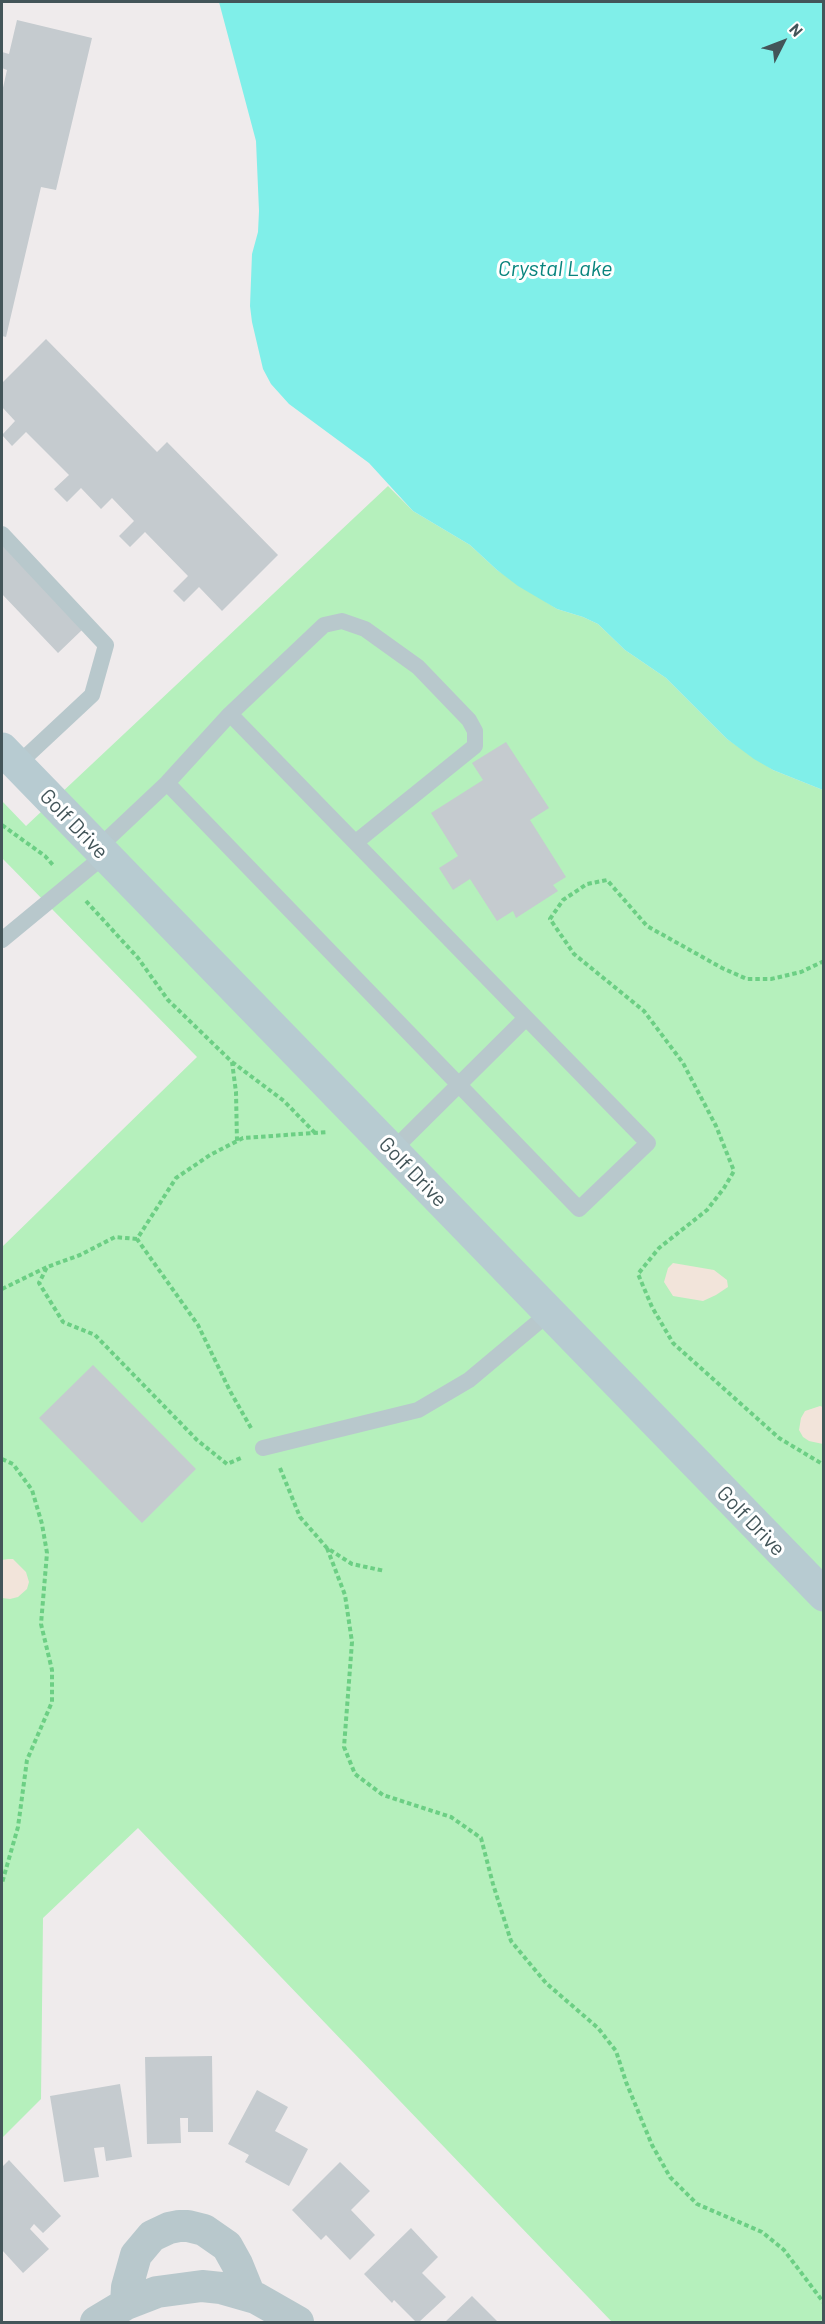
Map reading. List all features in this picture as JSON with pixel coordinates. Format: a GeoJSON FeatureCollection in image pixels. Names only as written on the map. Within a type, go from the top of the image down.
{"type":"FeatureCollection","features":[{"type":"Feature","properties":{"kind":"street","name":"Golf Drive"},"geometry":{"type":"LineString","coordinates":[[9,757],[824,1595]]}},
{"type":"Feature","properties":{"kind":"street"},"geometry":{"type":"LineString","coordinates":[[126,2304],[127,2287],[136,2255],[152,2236],[178,2226],[204,2230],[227,2246],[250,2296]]}},
{"type":"Feature","properties":{"kind":"street"},"geometry":{"type":"LineString","coordinates":[[96,2322],[126,2304],[157,2292],[192,2287],[221,2288],[250,2296],[272,2305],[298,2322]]}},
{"type":"Feature","properties":{"kind":"lane"},"geometry":{"type":"LineString","coordinates":[[2,534],[106,645],[92,695],[9,757]]}},
{"type":"Feature","properties":{"kind":"lane"},"geometry":{"type":"LineString","coordinates":[[2,940],[101,852],[230,714],[324,625],[342,621],[365,629],[418,667],[469,720],[475,731],[475,746],[356,842]]}},
{"type":"Feature","properties":{"kind":"lane"},"geometry":{"type":"LineString","coordinates":[[167,783],[579,1209],[648,1143],[230,714]]}},
{"type":"Feature","properties":{"kind":"lane"},"geometry":{"type":"LineString","coordinates":[[381,1140],[459,1085],[526,1018]]}},
{"type":"Feature","properties":{"kind":"lane"},"geometry":{"type":"LineString","coordinates":[[263,1448],[418,1410],[469,1380],[549,1313]]}},
{"type":"Feature","properties":{"kind":"path"},"geometry":{"type":"LineString","coordinates":[[2,825],[45,856],[55,867]]}},
{"type":"Feature","properties":{"kind":"path"},"geometry":{"type":"LineString","coordinates":[[824,961],[801,972],[771,979],[747,979],[722,968],[647,926],[607,880],[587,884],[563,900],[550,919],[574,954],[644,1011],[683,1063],[716,1126],[734,1171],[707,1210],[659,1248],[638,1274],[652,1307],[673,1343],[779,1438],[824,1465]]}},
{"type":"Feature","properties":{"kind":"path"},"geometry":{"type":"LineString","coordinates":[[83,898],[138,958],[168,1000],[232,1062],[284,1101],[315,1132]]}},
{"type":"Feature","properties":{"kind":"path"},"geometry":{"type":"LineString","coordinates":[[232,1062],[236,1092],[237,1141]]}},
{"type":"Feature","properties":{"kind":"path"},"geometry":{"type":"LineString","coordinates":[[136,1239],[177,1178],[210,1155],[243,1137],[315,1132],[381,1140]]}},
{"type":"Feature","properties":{"kind":"path"},"geometry":{"type":"LineString","coordinates":[[2,1289],[115,1237],[136,1239],[198,1325],[230,1391],[263,1448],[280,1468],[300,1517],[327,1548],[352,1564],[385,1571]]}},
{"type":"Feature","properties":{"kind":"path"},"geometry":{"type":"LineString","coordinates":[[47,1267],[39,1282],[63,1322],[95,1335],[197,1440],[227,1464],[263,1448]]}},
{"type":"Feature","properties":{"kind":"path"},"geometry":{"type":"LineString","coordinates":[[2,1459],[13,1464],[32,1490],[42,1524],[47,1553],[41,1624],[52,1670],[52,1702],[27,1760],[18,1827],[2,1883]]}},
{"type":"Feature","properties":{"kind":"path"},"geometry":{"type":"LineString","coordinates":[[327,1548],[345,1595],[352,1642],[344,1748],[355,1774],[383,1795],[451,1818],[481,1838],[511,1941],[546,1983],[598,2028],[616,2051],[652,2145],[670,2177],[697,2204],[762,2232],[784,2250],[824,2303]]}},
{"type":"Feature","properties":{"kind":"green space"},"geometry":{"type":"Polygon","coordinates":[[[388,486],[413,511],[470,545],[497,570],[557,609],[598,624],[625,650],[666,678],[727,739],[773,770],[823,790],[823,2322],[612,2322],[138,1828],[43,1918],[41,2099],[2,2138],[2,1247],[197,1057],[2,858],[2,801],[26,826],[388,486]]]}},
{"type":"Feature","properties":{"kind":"sand"},"geometry":{"type":"Polygon","coordinates":[[[673,1263],[714,1270],[727,1280],[728,1287],[703,1301],[673,1296],[664,1282],[668,1268],[673,1263]]]}},
{"type":"Feature","properties":{"kind":"sand"},"geometry":{"type":"Polygon","coordinates":[[[823,1407],[823,1444],[809,1441],[799,1430],[805,1411],[823,1407]]]}},
{"type":"Feature","properties":{"kind":"sand"},"geometry":{"type":"Polygon","coordinates":[[[13,1559],[26,1572],[29,1582],[27,1589],[18,1597],[10,1599],[2,1598],[2,1560],[13,1559]]]}},
{"type":"Feature","properties":{"kind":"water","name":"Crystal Lake"},"geometry":{"type":"Polygon","coordinates":[[[219,2],[823,2],[823,790],[773,770],[754,759],[727,739],[666,678],[625,650],[598,624],[557,609],[518,586],[470,545],[413,511],[369,463],[289,404],[271,384],[263,369],[250,306],[252,254],[258,232],[259,211],[256,141],[219,2]]]}},
{"type":"Feature","properties":{"kind":"building"},"geometry":{"type":"Polygon","coordinates":[[[17,20],[92,38],[56,190],[41,187],[6,337],[2,336],[2,92],[7,70],[2,68],[2,52],[9,54],[17,20]]]}},
{"type":"Feature","properties":{"kind":"building"},"geometry":{"type":"Polygon","coordinates":[[[46,339],[157,452],[167,442],[278,555],[222,611],[199,587],[184,602],[173,591],[188,576],[145,532],[130,547],[119,536],[134,521],[112,498],[101,509],[81,488],[67,502],[54,489],[69,475],[26,432],[12,446],[2,435],[15,421],[2,407],[2,383],[46,339]]]}},
{"type":"Feature","properties":{"kind":"building"},"geometry":{"type":"Polygon","coordinates":[[[2,545],[83,629],[58,653],[2,594],[2,545]]]}},
{"type":"Feature","properties":{"kind":"building"},"geometry":{"type":"Polygon","coordinates":[[[506,742],[549,808],[530,820],[566,877],[553,885],[558,891],[516,918],[513,911],[497,921],[470,879],[453,890],[439,868],[458,856],[431,813],[483,780],[472,763],[506,742]]]}},
{"type":"Feature","properties":{"kind":"building"},"geometry":{"type":"Polygon","coordinates":[[[93,1365],[196,1469],[142,1523],[39,1418],[93,1365]]]}},
{"type":"Feature","properties":{"kind":"building"},"geometry":{"type":"Polygon","coordinates":[[[212,2056],[213,2132],[188,2132],[188,2118],[180,2118],[181,2143],[147,2144],[145,2057],[212,2056]]]}},
{"type":"Feature","properties":{"kind":"building"},"geometry":{"type":"Polygon","coordinates":[[[120,2084],[132,2157],[106,2161],[104,2147],[94,2148],[99,2177],[64,2182],[50,2096],[120,2084]]]}},
{"type":"Feature","properties":{"kind":"building"},"geometry":{"type":"Polygon","coordinates":[[[257,2090],[288,2107],[275,2131],[308,2149],[289,2186],[245,2162],[249,2155],[228,2144],[257,2090]]]}},
{"type":"Feature","properties":{"kind":"building"},"geometry":{"type":"Polygon","coordinates":[[[9,2160],[61,2216],[43,2233],[34,2224],[30,2229],[49,2249],[23,2273],[2,2250],[2,2167],[9,2160]]]}},
{"type":"Feature","properties":{"kind":"building"},"geometry":{"type":"Polygon","coordinates":[[[340,2162],[370,2191],[351,2210],[375,2235],[350,2260],[326,2235],[321,2240],[292,2210],[340,2162]]]}},
{"type":"Feature","properties":{"kind":"building"},"geometry":{"type":"Polygon","coordinates":[[[411,2228],[438,2257],[422,2273],[446,2297],[419,2322],[416,2322],[394,2300],[392,2303],[364,2274],[411,2228]]]}},
{"type":"Feature","properties":{"kind":"building"},"geometry":{"type":"Polygon","coordinates":[[[472,2296],[498,2322],[445,2322],[472,2296]]]}}]}
